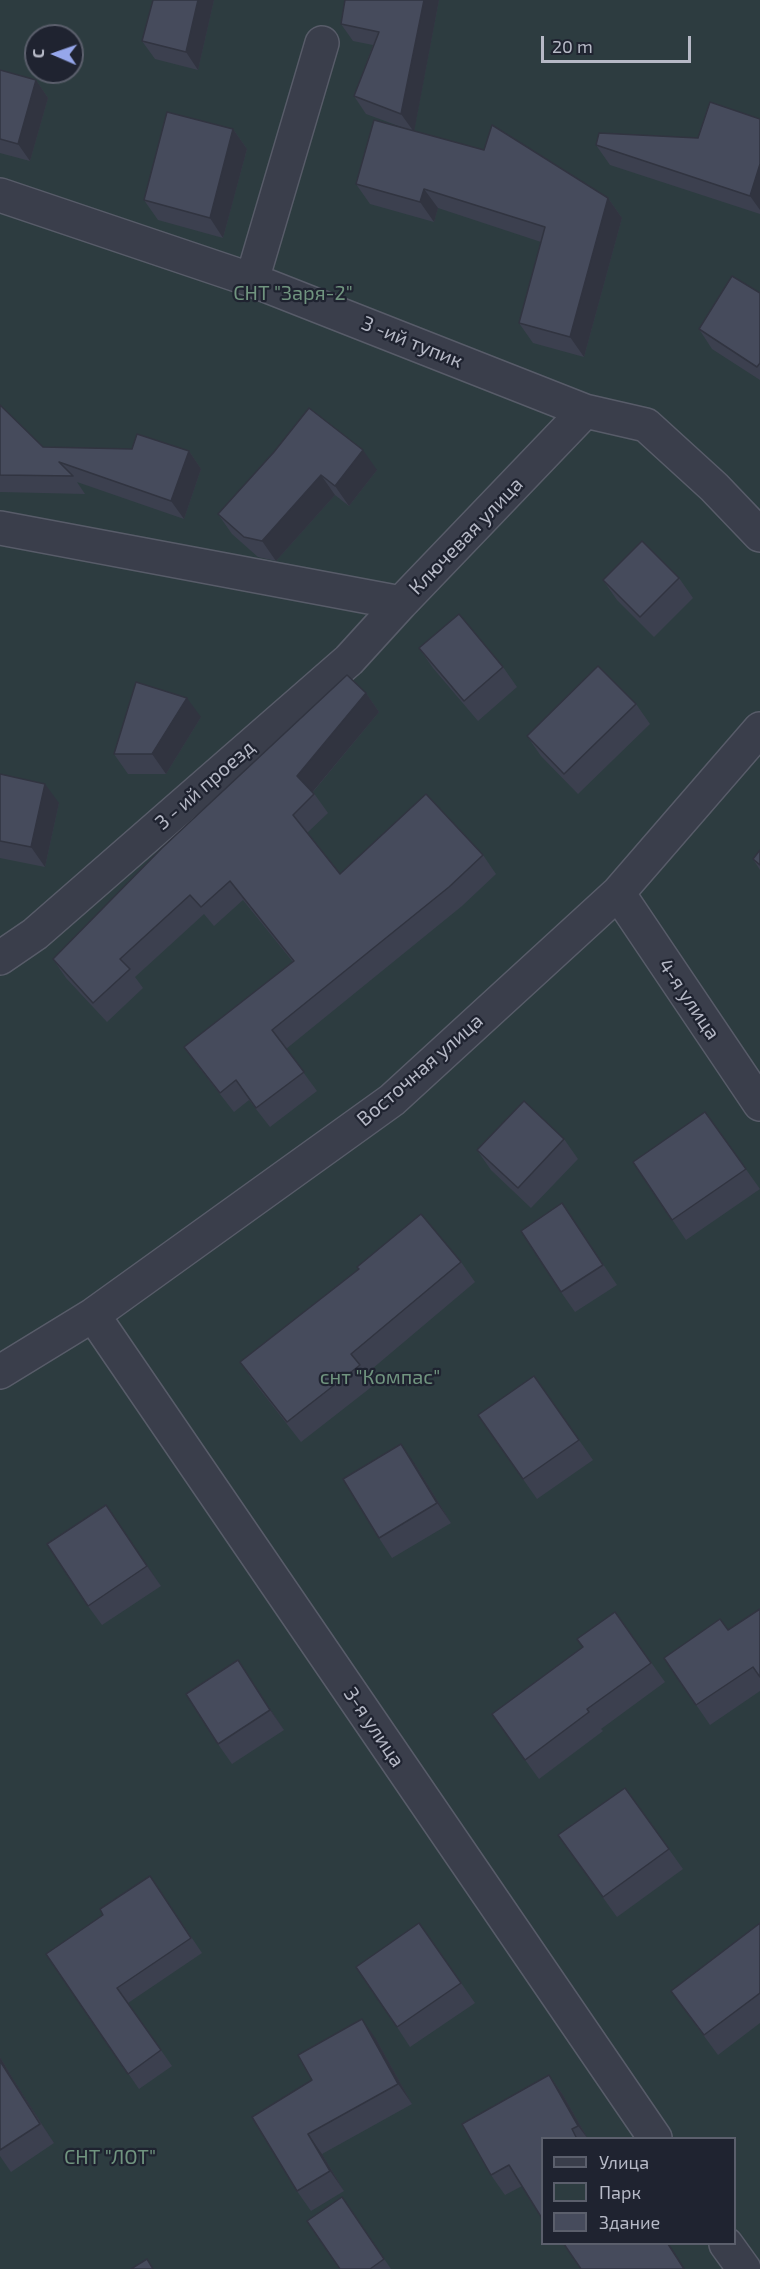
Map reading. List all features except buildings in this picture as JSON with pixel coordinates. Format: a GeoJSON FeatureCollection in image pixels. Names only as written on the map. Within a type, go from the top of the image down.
{"type":"FeatureCollection","features":[{"type":"Feature","properties":{"kind":"street"},"geometry":{"type":"LineString","coordinates":[[252,280],[322,43]]}},
{"type":"Feature","properties":{"kind":"street","name":"3 -ий тупик"},"geometry":{"type":"LineString","coordinates":[[0,195],[252,280],[585,411]]}},
{"type":"Feature","properties":{"kind":"street"},"geometry":{"type":"LineString","coordinates":[[585,411],[646,425],[714,487],[760,536]]}},
{"type":"Feature","properties":{"kind":"street","name":"Ключевая улица"},"geometry":{"type":"LineString","coordinates":[[0,528],[401,603],[585,411]]}},
{"type":"Feature","properties":{"kind":"street","name":"3 - ий проезд"},"geometry":{"type":"LineString","coordinates":[[0,958],[35,934],[349,660],[401,603]]}},
{"type":"Feature","properties":{"kind":"street","name":"Восточная улица"},"geometry":{"type":"LineString","coordinates":[[0,1372],[93,1315],[392,1100],[618,893],[760,729]]}},
{"type":"Feature","properties":{"kind":"street","name":"4-я улица"},"geometry":{"type":"LineString","coordinates":[[618,893],[760,1104]]}},
{"type":"Feature","properties":{"kind":"street","name":"3-я улица"},"geometry":{"type":"LineString","coordinates":[[93,1315],[654,2137]]}},
{"type":"Feature","properties":{"kind":"street"},"geometry":{"type":"LineString","coordinates":[[727,2245],[744,2269]]}},
{"type":"Feature","properties":{"kind":"green space","name":"снт \"Компас\""},"geometry":{"type":"Polygon","coordinates":[[[0,0],[760,0],[760,2269],[0,2269],[0,0]]]}},
{"type":"Feature","properties":{"kind":"park label","name":"СНТ \"Заря-2\""},"geometry":{"type":"Point","coordinates":[293,293]}},
{"type":"Feature","properties":{"kind":"park label","name":"СНТ \"ЛОТ\""},"geometry":{"type":"Point","coordinates":[110,2157]}}]}
